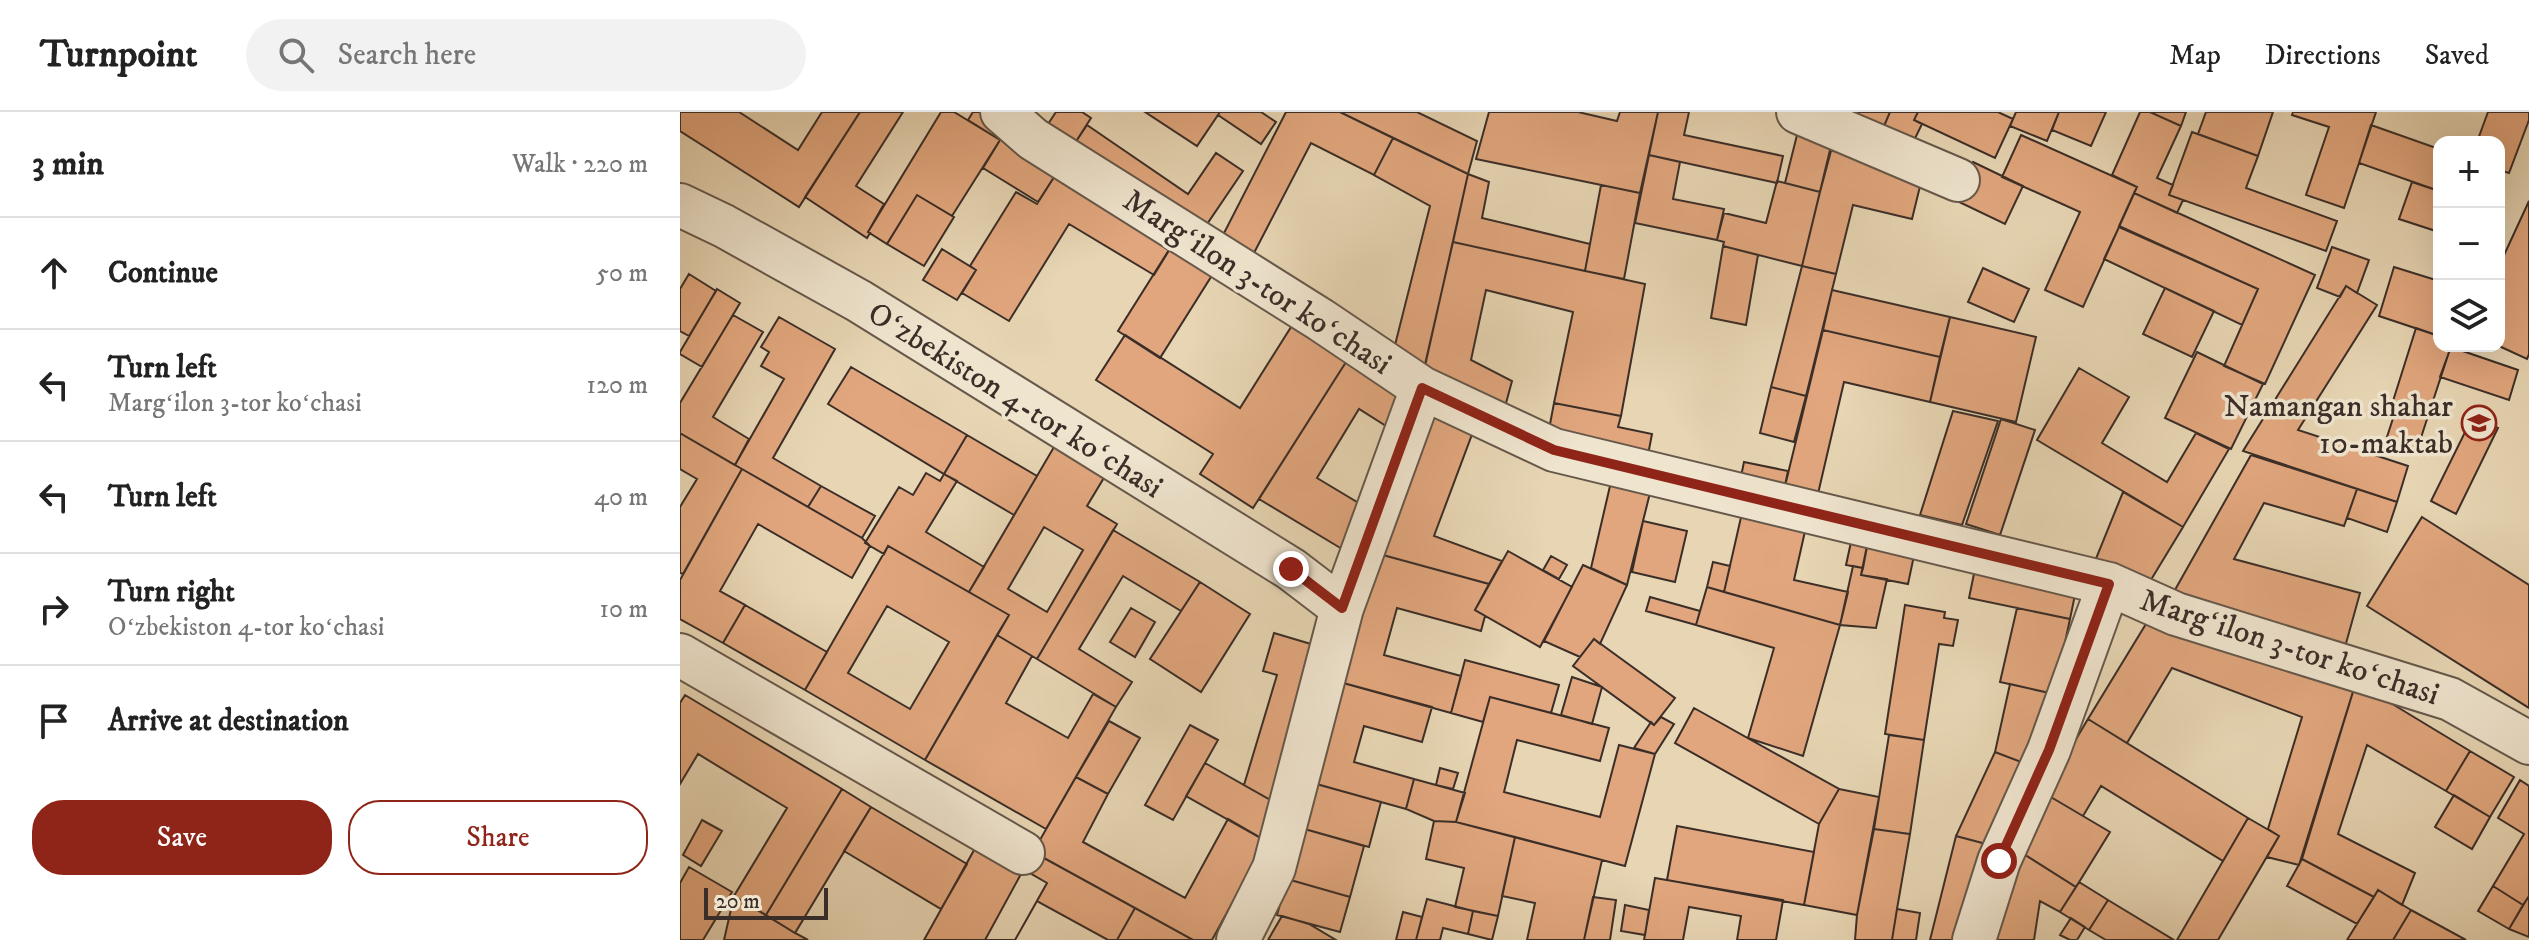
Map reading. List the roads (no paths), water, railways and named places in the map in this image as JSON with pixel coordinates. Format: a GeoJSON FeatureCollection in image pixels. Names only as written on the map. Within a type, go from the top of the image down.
{"type":"FeatureCollection","features":[{"type":"Feature","properties":{"kind":"street","name":"Margʻilon 3-tor koʻchasi"},"geometry":{"type":"LineString","coordinates":[[1002,112],[1033,139],[1295,303],[1422,388],[1554,450],[2109,584],[2176,614],[2450,699],[2529,743]]}},
{"type":"Feature","properties":{"kind":"street"},"geometry":{"type":"LineString","coordinates":[[1798,112],[1958,180]]}},
{"type":"Feature","properties":{"kind":"street","name":"Oʻzbekiston 4-tor koʻchasi"},"geometry":{"type":"LineString","coordinates":[[680,205],[859,301],[1291,569],[1342,608]]}},
{"type":"Feature","properties":{"kind":"street"},"geometry":{"type":"LineString","coordinates":[[1238,940],[1274,868],[1342,608],[1422,388]]}},
{"type":"Feature","properties":{"kind":"street"},"geometry":{"type":"LineString","coordinates":[[1974,940],[1999,861],[2049,750],[2109,584]]}},
{"type":"Feature","properties":{"kind":"street"},"geometry":{"type":"LineString","coordinates":[[680,655],[1023,853]]}},
{"type":"Feature","properties":{"kind":"place","name":"Namangan shahar 10-maktab"},"geometry":{"type":"Point","coordinates":[2479,423]}}]}
